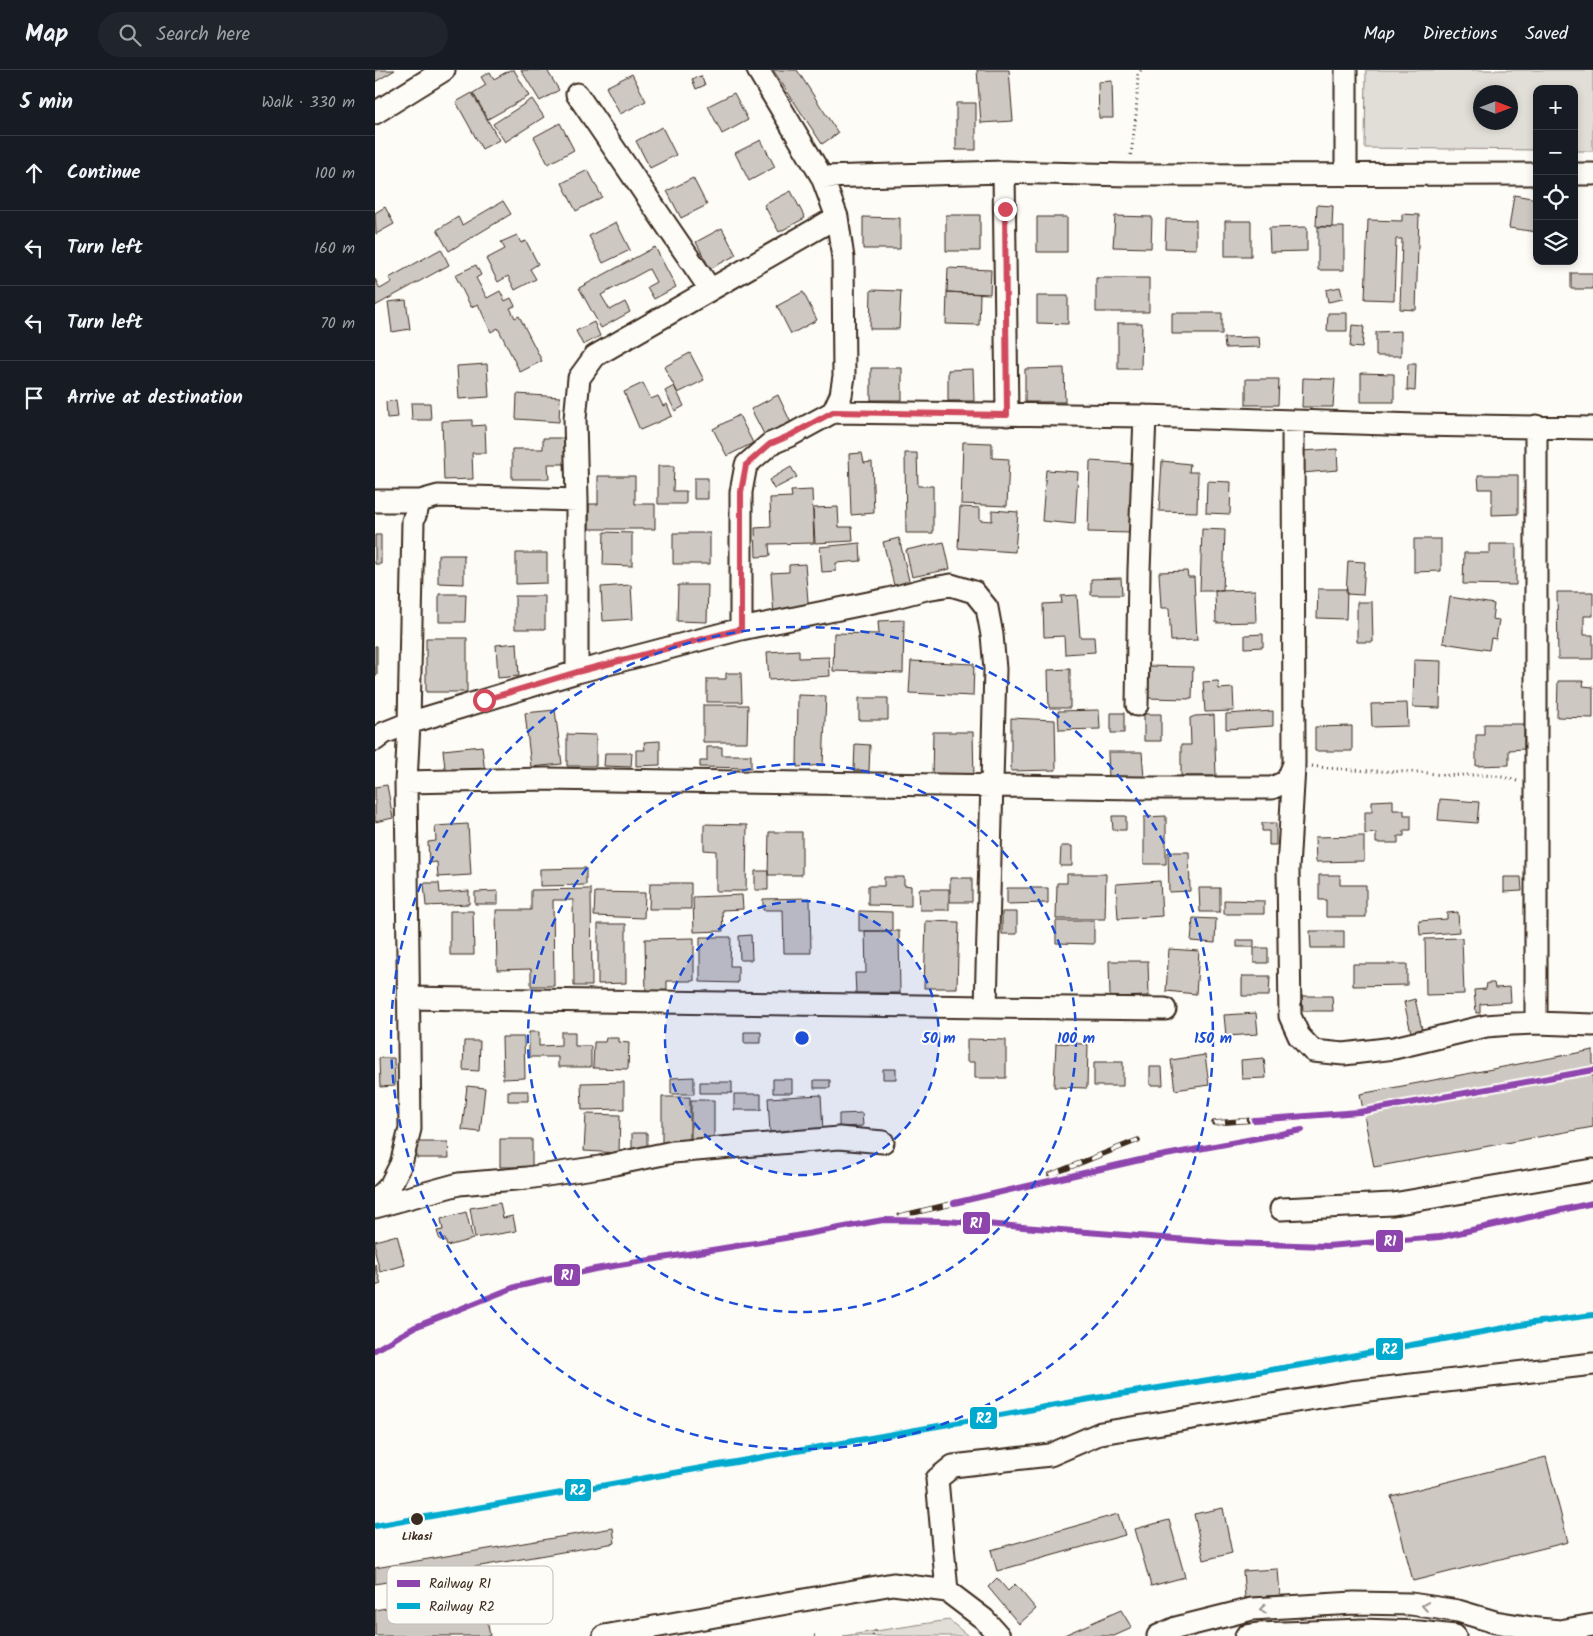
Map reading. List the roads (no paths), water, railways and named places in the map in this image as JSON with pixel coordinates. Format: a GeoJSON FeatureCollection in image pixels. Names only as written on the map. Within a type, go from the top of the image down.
{"type":"FeatureCollection","features":[{"type":"Feature","properties":{"kind":"street"},"geometry":{"type":"LineString","coordinates":[[375,113],[444,70]]}},
{"type":"Feature","properties":{"kind":"street"},"geometry":{"type":"LineString","coordinates":[[758,70],[822,177],[837,217],[843,258],[844,376],[841,395],[833,412]]}},
{"type":"Feature","properties":{"kind":"street"},"geometry":{"type":"LineString","coordinates":[[1346,70],[1346,175]]}},
{"type":"Feature","properties":{"kind":"street"},"geometry":{"type":"LineString","coordinates":[[577,94],[710,290]]}},
{"type":"Feature","properties":{"kind":"street"},"geometry":{"type":"LineString","coordinates":[[822,177],[1004,172],[1129,175],[1533,174]]}},
{"type":"Feature","properties":{"kind":"street"},"geometry":{"type":"LineString","coordinates":[[1004,172],[1007,415]]}},
{"type":"Feature","properties":{"kind":"street"},"geometry":{"type":"LineString","coordinates":[[1578,174],[1593,174]]}},
{"type":"Feature","properties":{"kind":"street"},"geometry":{"type":"LineString","coordinates":[[577,672],[575,419],[579,378],[595,356],[837,217]]}},
{"type":"Feature","properties":{"kind":"street"},"geometry":{"type":"LineString","coordinates":[[741,629],[741,492],[746,465],[770,444],[833,412],[1145,416],[1417,425],[1593,428]]}},
{"type":"Feature","properties":{"kind":"street"},"geometry":{"type":"LineString","coordinates":[[1137,705],[1139,570],[1145,416]]}},
{"type":"Feature","properties":{"kind":"street"},"geometry":{"type":"LineString","coordinates":[[1293,421],[1294,764],[1288,868],[1290,1016],[1299,1036],[1313,1051],[1343,1054],[1394,1048],[1486,1026],[1535,1023],[1593,1025]]}},
{"type":"Feature","properties":{"kind":"street"},"geometry":{"type":"LineString","coordinates":[[1535,1023],[1536,426]]}},
{"type":"Feature","properties":{"kind":"street"},"geometry":{"type":"LineString","coordinates":[[375,501],[420,501],[438,496],[577,500]]}},
{"type":"Feature","properties":{"kind":"street"},"geometry":{"type":"LineString","coordinates":[[375,1201],[390,1186],[401,1164],[410,1129],[406,782],[413,520],[420,501]]}},
{"type":"Feature","properties":{"kind":"street"},"geometry":{"type":"LineString","coordinates":[[375,740],[384,733],[409,722],[577,672],[741,629],[951,585],[974,592],[987,608],[995,669],[986,1007]]}},
{"type":"Feature","properties":{"kind":"street"},"geometry":{"type":"LineString","coordinates":[[406,782],[555,779],[991,786],[1272,788],[1287,781],[1294,764]]}},
{"type":"Feature","properties":{"kind":"street"},"geometry":{"type":"LineString","coordinates":[[408,998],[1165,1009]]}},
{"type":"Feature","properties":{"kind":"street"},"geometry":{"type":"LineString","coordinates":[[375,1207],[459,1184],[527,1178],[600,1167],[673,1152],[839,1138],[883,1142]]}},
{"type":"Feature","properties":{"kind":"street"},"geometry":{"type":"LineString","coordinates":[[1281,1209],[1393,1204],[1593,1170]]}},
{"type":"Feature","properties":{"kind":"street"},"geometry":{"type":"LineString","coordinates":[[947,1591],[937,1479],[953,1466],[1050,1455],[1101,1434],[1351,1392],[1593,1364]]}},
{"type":"Feature","properties":{"kind":"street"},"geometry":{"type":"LineString","coordinates":[[604,1636],[893,1584],[947,1591],[984,1619],[999,1636]]}},
{"type":"Feature","properties":{"kind":"street"},"geometry":{"type":"LineString","coordinates":[[1159,1636],[1176,1628],[1252,1609],[1354,1603],[1411,1604],[1538,1629],[1574,1630],[1593,1625]]}},
{"type":"Feature","properties":{"kind":"street"},"geometry":{"type":"LineString","coordinates":[[1246,1636],[1362,1630],[1453,1636],[1458,1612]]}},
{"type":"Feature","properties":{"kind":"railway"},"geometry":{"type":"LineString","coordinates":[[1214,1123],[1359,1112],[1593,1070]]}},
{"type":"Feature","properties":{"kind":"railway"},"geometry":{"type":"LineString","coordinates":[[900,1216],[1144,1159],[1302,1130]]}},
{"type":"Feature","properties":{"kind":"railway"},"geometry":{"type":"LineString","coordinates":[[1050,1175],[1138,1140]]}},
{"type":"Feature","properties":{"kind":"railway"},"geometry":{"type":"LineString","coordinates":[[375,1350],[415,1327],[515,1287],[595,1269],[883,1220],[946,1221],[1227,1243],[1327,1246],[1440,1237],[1593,1203]]}},
{"type":"Feature","properties":{"kind":"rail line","name":"R1"},"geometry":{"type":"LineString","coordinates":[[1254,1120],[1359,1112],[1593,1070]]}},
{"type":"Feature","properties":{"kind":"rail line","name":"R1"},"geometry":{"type":"LineString","coordinates":[[954,1203],[1144,1159],[1302,1130]]}},
{"type":"Feature","properties":{"kind":"rail line","name":"R1"},"geometry":{"type":"LineString","coordinates":[[375,1350],[415,1327],[515,1287],[595,1269],[883,1220],[946,1221],[1227,1243],[1327,1246],[1440,1237],[1593,1203]]}},
{"type":"Feature","properties":{"kind":"rail line","name":"R2"},"geometry":{"type":"LineString","coordinates":[[375,1526],[1090,1399],[1307,1364],[1532,1323],[1593,1315]]}},
{"type":"Feature","properties":{"kind":"place","name":"Likasi"},"geometry":{"type":"Point","coordinates":[417,1519]}}]}
